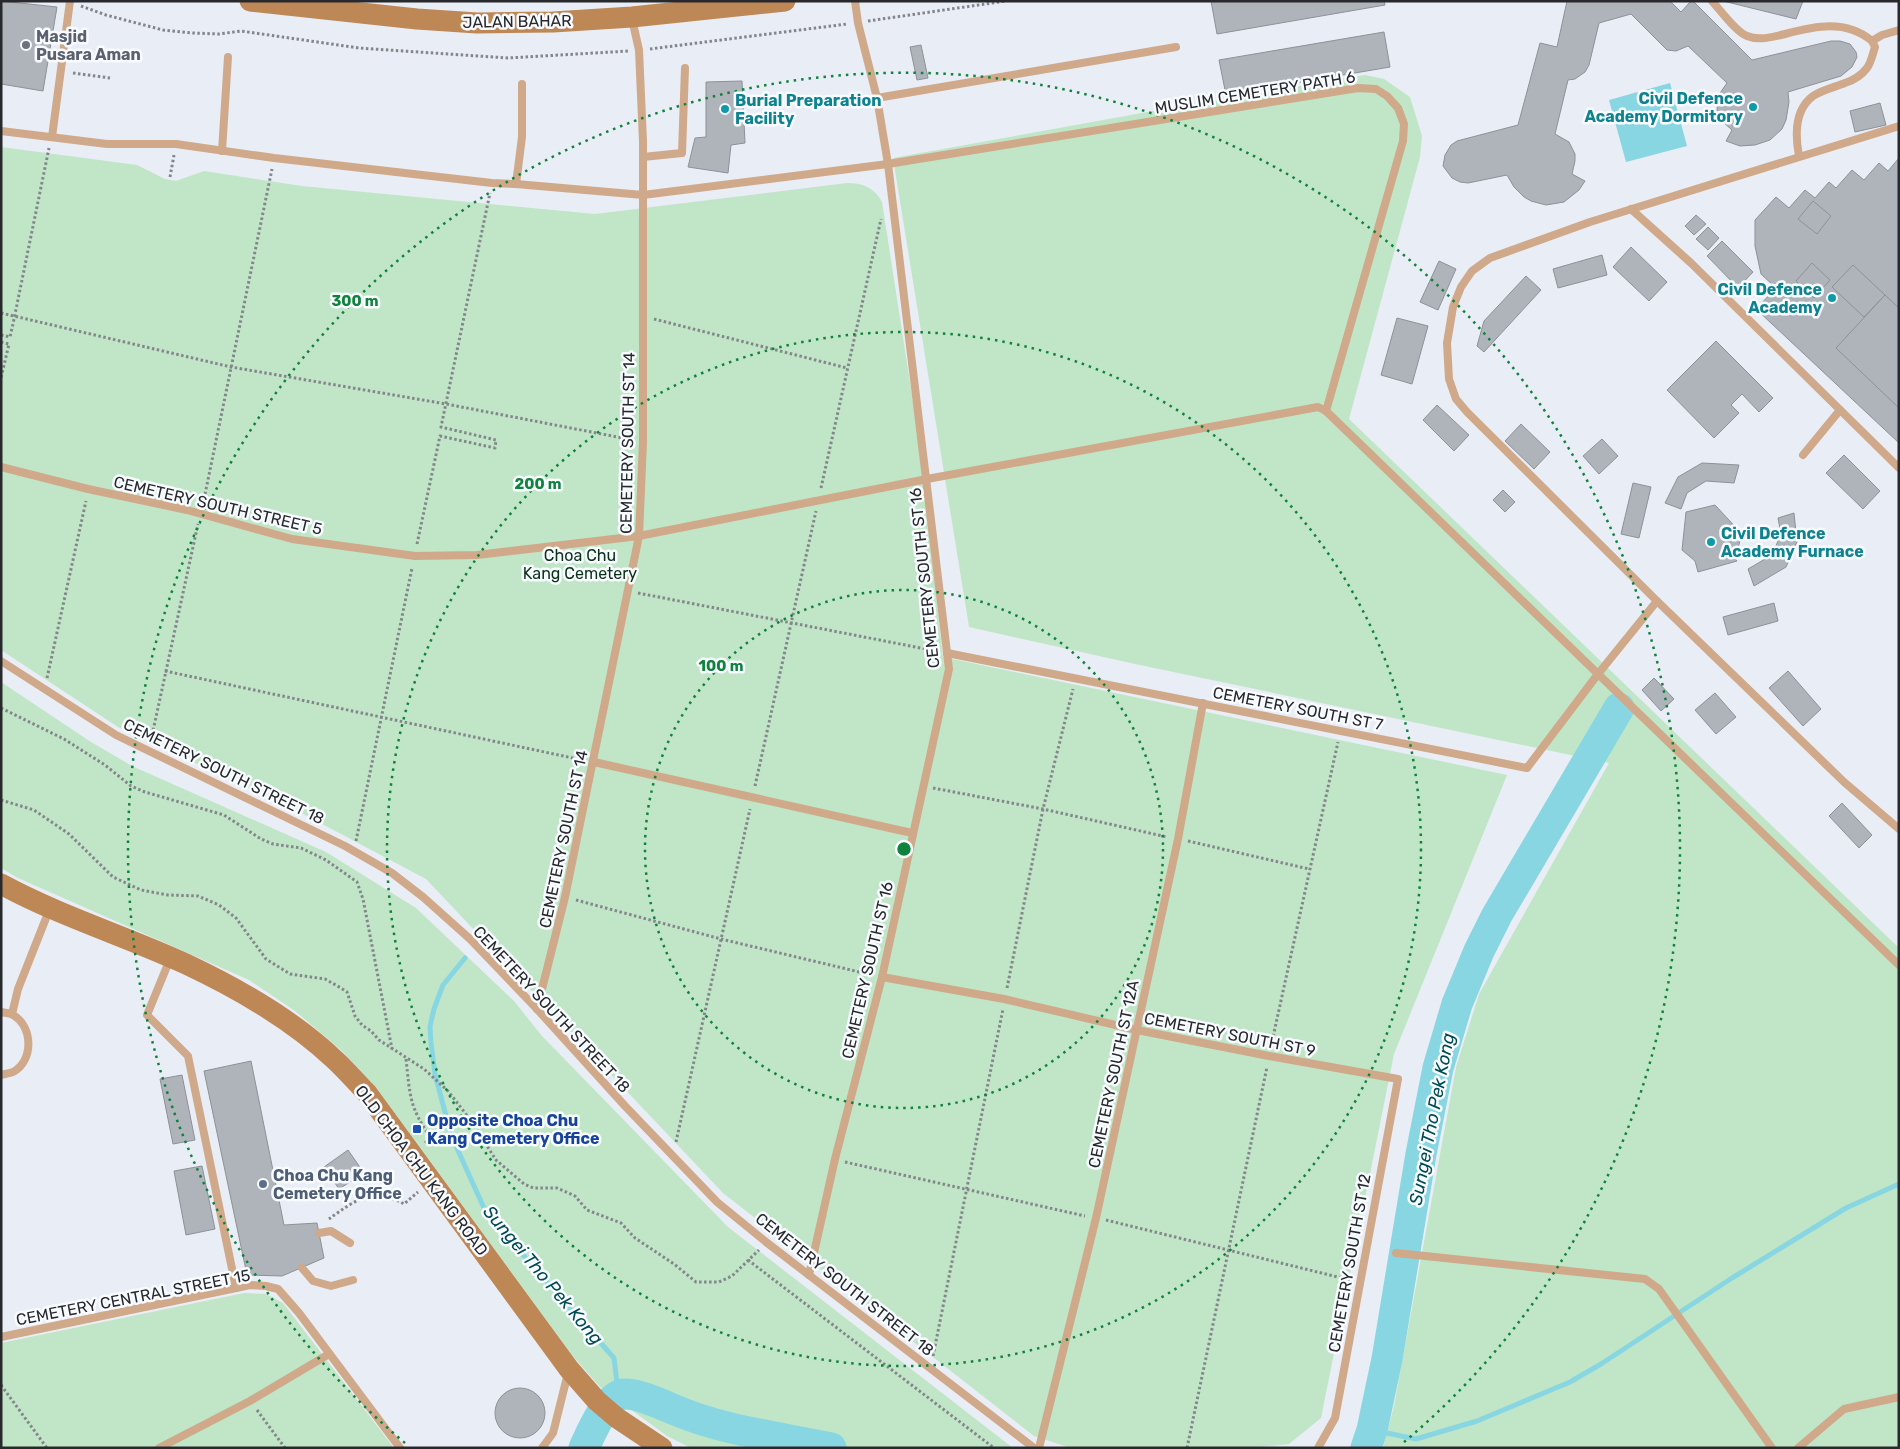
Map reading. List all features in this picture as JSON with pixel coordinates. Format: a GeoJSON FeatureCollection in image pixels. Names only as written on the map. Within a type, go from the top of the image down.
{"type":"FeatureCollection","features":[{"type":"Feature","properties":{"kind":"street","name":"JALAN BAHAR"},"geometry":{"type":"LineString","coordinates":[[250,1],[417,19],[477,23],[553,22],[632,17],[785,1]]}},
{"type":"Feature","properties":{"kind":"street","name":"OLD CHOA CHU KANG ROAD"},"geometry":{"type":"LineString","coordinates":[[1,884],[50,908],[171,958],[244,993],[287,1020],[335,1059],[367,1093],[569,1369],[597,1400],[657,1447]]}},
{"type":"Feature","properties":{"kind":"lane"},"geometry":{"type":"LineString","coordinates":[[52,137],[70,1]]}},
{"type":"Feature","properties":{"kind":"lane","name":"CEMETERY SOUTH ST 16"},"geometry":{"type":"LineString","coordinates":[[809,1275],[835,1159],[882,977],[949,669],[888,164],[877,98],[858,23],[855,1]]}},
{"type":"Feature","properties":{"kind":"lane"},"geometry":{"type":"LineString","coordinates":[[1712,1],[1746,36],[1758,39],[1772,38],[1806,28],[1832,25],[1854,29],[1872,40],[1875,47],[1868,68],[1857,78],[1814,95],[1806,102],[1801,110],[1796,133],[1799,156]]}},
{"type":"Feature","properties":{"kind":"lane","name":"CEMETERY SOUTH ST 14"},"geometry":{"type":"LineString","coordinates":[[537,1009],[565,897],[640,536],[643,442],[643,157],[639,50],[632,17]]}},
{"type":"Feature","properties":{"kind":"lane"},"geometry":{"type":"LineString","coordinates":[[1872,40],[1899,30]]}},
{"type":"Feature","properties":{"kind":"lane"},"geometry":{"type":"LineString","coordinates":[[877,98],[1176,47]]}},
{"type":"Feature","properties":{"kind":"lane"},"geometry":{"type":"LineString","coordinates":[[222,151],[228,57]]}},
{"type":"Feature","properties":{"kind":"lane"},"geometry":{"type":"LineString","coordinates":[[643,157],[682,153],[685,68]]}},
{"type":"Feature","properties":{"kind":"lane"},"geometry":{"type":"LineString","coordinates":[[516,184],[522,137],[522,84]]}},
{"type":"Feature","properties":{"kind":"lane","name":"MUSLIM CEMETERY PATH 6"},"geometry":{"type":"LineString","coordinates":[[1,131],[107,144],[176,144],[274,158],[492,183],[643,195],[888,164],[1358,88],[1376,90],[1387,96],[1398,108],[1404,124],[1402,140],[1326,411]]}},
{"type":"Feature","properties":{"kind":"lane"},"geometry":{"type":"LineString","coordinates":[[1899,126],[1590,222],[1490,258],[1472,271],[1461,286],[1453,307],[1447,343],[1449,380],[1456,399],[1467,412],[1657,601],[1844,782],[1899,829]]}},
{"type":"Feature","properties":{"kind":"lane"},"geometry":{"type":"LineString","coordinates":[[1631,209],[1691,263],[1899,468]]}},
{"type":"Feature","properties":{"kind":"lane","name":"CEMETERY SOUTH STREET 5"},"geometry":{"type":"LineString","coordinates":[[1,467],[200,514],[292,539],[415,556],[476,555],[509,553],[640,536],[927,479],[1318,407],[1326,411]]}},
{"type":"Feature","properties":{"kind":"lane"},"geometry":{"type":"LineString","coordinates":[[1803,455],[1840,410]]}},
{"type":"Feature","properties":{"kind":"lane"},"geometry":{"type":"LineString","coordinates":[[1326,411],[1899,965]]}},
{"type":"Feature","properties":{"kind":"lane"},"geometry":{"type":"LineString","coordinates":[[1598,674],[1657,601]]}},
{"type":"Feature","properties":{"kind":"lane","name":"CEMETERY SOUTH ST 7"},"geometry":{"type":"LineString","coordinates":[[947,653],[1076,677],[1527,768],[1598,674]]}},
{"type":"Feature","properties":{"kind":"lane","name":"CEMETERY SOUTH STREET 18"},"geometry":{"type":"LineString","coordinates":[[1,661],[116,735],[287,816],[354,851],[392,873],[423,896],[470,940],[537,1009],[717,1202],[766,1242],[1034,1448]]}},
{"type":"Feature","properties":{"kind":"lane","name":"CEMETERY SOUTH ST 12A"},"geometry":{"type":"LineString","coordinates":[[1039,1448],[1096,1218],[1178,839],[1204,703]]}},
{"type":"Feature","properties":{"kind":"lane"},"geometry":{"type":"LineString","coordinates":[[594,762],[912,833]]}},
{"type":"Feature","properties":{"kind":"lane"},"geometry":{"type":"LineString","coordinates":[[12,1014],[18,989],[50,908]]}},
{"type":"Feature","properties":{"kind":"lane"},"geometry":{"type":"LineString","coordinates":[[171,958],[147,1015],[188,1056],[236,1288]]}},
{"type":"Feature","properties":{"kind":"lane","name":"CEMETERY SOUTH ST 9"},"geometry":{"type":"LineString","coordinates":[[882,977],[1004,1000],[1137,1030],[1398,1079]]}},
{"type":"Feature","properties":{"kind":"lane"},"geometry":{"type":"LineString","coordinates":[[1,1012],[12,1014],[22,1024],[28,1036],[28,1050],[23,1062],[13,1072],[1,1074]]}},
{"type":"Feature","properties":{"kind":"lane","name":"CEMETERY SOUTH ST 12"},"geometry":{"type":"LineString","coordinates":[[1318,1448],[1335,1418],[1398,1079]]}},
{"type":"Feature","properties":{"kind":"lane"},"geometry":{"type":"LineString","coordinates":[[319,1233],[331,1231],[350,1243]]}},
{"type":"Feature","properties":{"kind":"lane"},"geometry":{"type":"LineString","coordinates":[[1396,1253],[1645,1279],[1659,1289],[1772,1448]]}},
{"type":"Feature","properties":{"kind":"lane"},"geometry":{"type":"LineString","coordinates":[[302,1268],[313,1281],[331,1286],[354,1280]]}},
{"type":"Feature","properties":{"kind":"lane","name":"CEMETERY CENTRAL STREET 15"},"geometry":{"type":"LineString","coordinates":[[1,1337],[250,1285],[266,1286],[278,1290],[299,1313],[400,1448]]}},
{"type":"Feature","properties":{"kind":"lane"},"geometry":{"type":"LineString","coordinates":[[159,1448],[171,1445],[329,1354]]}},
{"type":"Feature","properties":{"kind":"lane"},"geometry":{"type":"LineString","coordinates":[[542,1448],[553,1433],[569,1369]]}},
{"type":"Feature","properties":{"kind":"lane"},"geometry":{"type":"LineString","coordinates":[[1798,1448],[1844,1409],[1899,1397]]}},
{"type":"Feature","properties":{"kind":"path"},"geometry":{"type":"LineString","coordinates":[[62,71],[110,78]]}},
{"type":"Feature","properties":{"kind":"path"},"geometry":{"type":"LineString","coordinates":[[1,335],[10,337],[52,137]]}},
{"type":"Feature","properties":{"kind":"path"},"geometry":{"type":"LineString","coordinates":[[148,751],[200,514],[274,158]]}},
{"type":"Feature","properties":{"kind":"path"},"geometry":{"type":"LineString","coordinates":[[170,177],[173,162]]}},
{"type":"Feature","properties":{"kind":"path"},"geometry":{"type":"LineString","coordinates":[[354,851],[440,436],[495,448],[496,440],[441,427],[492,183]]}},
{"type":"Feature","properties":{"kind":"path"},"geometry":{"type":"LineString","coordinates":[[1,313],[231,367],[446,404],[643,442]]}},
{"type":"Feature","properties":{"kind":"path"},"geometry":{"type":"LineString","coordinates":[[643,316],[847,368]]}},
{"type":"Feature","properties":{"kind":"path"},"geometry":{"type":"LineString","coordinates":[[1,342],[9,344],[1,378]]}},
{"type":"Feature","properties":{"kind":"path"},"geometry":{"type":"LineString","coordinates":[[44,688],[88,489]]}},
{"type":"Feature","properties":{"kind":"path"},"geometry":{"type":"LineString","coordinates":[[627,592],[947,653]]}},
{"type":"Feature","properties":{"kind":"path"},"geometry":{"type":"LineString","coordinates":[[165,671],[594,762]]}},
{"type":"Feature","properties":{"kind":"path"},"geometry":{"type":"LineString","coordinates":[[931,1369],[1043,809],[1076,677]]}},
{"type":"Feature","properties":{"kind":"path"},"geometry":{"type":"LineString","coordinates":[[1,708],[64,739],[104,765],[131,786],[145,792],[224,815],[242,825],[261,840],[273,844],[301,848],[326,860],[350,875],[357,882],[363,899],[392,1050]]}},
{"type":"Feature","properties":{"kind":"path"},"geometry":{"type":"LineString","coordinates":[[1187,1448],[1340,730]]}},
{"type":"Feature","properties":{"kind":"path"},"geometry":{"type":"LineString","coordinates":[[923,786],[1043,809],[1309,869]]}},
{"type":"Feature","properties":{"kind":"path"},"geometry":{"type":"LineString","coordinates":[[673,1156],[752,798]]}},
{"type":"Feature","properties":{"kind":"path"},"geometry":{"type":"LineString","coordinates":[[1,800],[34,810],[69,834],[113,877],[141,890],[168,895],[198,896],[218,905],[236,918],[266,959],[290,974],[325,979],[347,992],[355,1016],[362,1025],[392,1050],[424,1069],[448,1091],[469,1118],[496,1160],[524,1184],[532,1188],[557,1188],[575,1196],[587,1210],[621,1222],[636,1238],[674,1264],[696,1282],[720,1282],[732,1276],[766,1242]]}},
{"type":"Feature","properties":{"kind":"path"},"geometry":{"type":"LineString","coordinates":[[565,897],[721,939],[882,977]]}},
{"type":"Feature","properties":{"kind":"path"},"geometry":{"type":"LineString","coordinates":[[406,1058],[410,1100],[418,1120],[431,1138],[411,1153]]}},
{"type":"Feature","properties":{"kind":"path"},"geometry":{"type":"LineString","coordinates":[[325,1222],[339,1210],[374,1195],[390,1197],[404,1204],[418,1192],[425,1199]]}},
{"type":"Feature","properties":{"kind":"path"},"geometry":{"type":"LineString","coordinates":[[748,1260],[994,1448]]}},
{"type":"Feature","properties":{"kind":"path"},"geometry":{"type":"LineString","coordinates":[[1,1385],[47,1448]]}},
{"type":"Feature","properties":{"kind":"path"},"geometry":{"type":"LineString","coordinates":[[250,1401],[285,1448]]}},
{"type":"Feature","properties":{"kind":"green space"},"geometry":{"type":"Polygon","coordinates":[[[1365,75],[1384,79],[1410,97],[1422,136],[1420,157],[1349,419],[1899,948],[1899,1448],[1383,1448],[1394,1406],[1456,1067],[1479,994],[1609,763],[1135,664],[969,627],[893,158],[1197,103],[1365,75]]]}},
{"type":"Feature","properties":{"kind":"green space","name":"Choa Chu Kang Cemetery"},"geometry":{"type":"Polygon","coordinates":[[[1,147],[137,165],[165,179],[176,181],[204,171],[302,186],[595,214],[847,183],[868,187],[876,193],[882,202],[920,447],[943,657],[1507,775],[1394,1054],[1321,1418],[1289,1444],[1252,1448],[1071,1448],[1034,1436],[723,1193],[426,879],[292,808],[118,727],[1,650],[1,147]]]}},
{"type":"Feature","properties":{"kind":"green space"},"geometry":{"type":"Polygon","coordinates":[[[1,682],[91,742],[132,766],[326,852],[416,908],[514,1001],[542,1036],[728,1227],[1013,1448],[691,1448],[667,1436],[600,1387],[572,1355],[376,1087],[342,1051],[295,1011],[249,980],[18,878],[1,868],[1,682]]]}},
{"type":"Feature","properties":{"kind":"green space"},"geometry":{"type":"Polygon","coordinates":[[[244,1293],[266,1294],[283,1303],[394,1448],[1,1448],[1,1343],[244,1293]]]}},
{"type":"Feature","properties":{"kind":"water"},"geometry":{"type":"Polygon","coordinates":[[[1670,83],[1687,146],[1626,162],[1609,100],[1670,83]]]}},
{"type":"Feature","properties":{"kind":"building","name":"Masjid Pusara Aman"},"geometry":{"type":"Polygon","coordinates":[[[1,1],[57,7],[43,91],[1,84],[1,1]]]}},
{"type":"Feature","properties":{"kind":"building"},"geometry":{"type":"Polygon","coordinates":[[[1211,1],[1384,1],[1385,5],[1217,34],[1211,1]]]}},
{"type":"Feature","properties":{"kind":"building","name":"Civil Defence Academy Dormitory"},"geometry":{"type":"Polygon","coordinates":[[[1567,1],[1670,1],[1681,12],[1693,1],[1752,60],[1831,41],[1850,44],[1857,57],[1852,67],[1841,76],[1788,92],[1789,102],[1786,120],[1782,129],[1770,140],[1755,145],[1740,146],[1726,141],[1732,130],[1723,122],[1717,111],[1718,96],[1727,83],[1688,46],[1676,51],[1667,50],[1631,14],[1599,23],[1589,65],[1585,72],[1575,79],[1568,80],[1555,134],[1569,142],[1575,154],[1572,174],[1585,181],[1579,190],[1564,202],[1546,205],[1524,197],[1514,187],[1507,175],[1468,183],[1452,178],[1443,166],[1445,155],[1451,145],[1457,141],[1518,125],[1540,43],[1557,47],[1567,1]]]}},
{"type":"Feature","properties":{"kind":"building"},"geometry":{"type":"Polygon","coordinates":[[[1723,1],[1803,1],[1796,19],[1723,1]]]}},
{"type":"Feature","properties":{"kind":"building"},"geometry":{"type":"Polygon","coordinates":[[[1384,32],[1390,67],[1226,95],[1219,60],[1384,32]]]}},
{"type":"Feature","properties":{"kind":"building"},"geometry":{"type":"Polygon","coordinates":[[[921,45],[928,78],[917,80],[910,47],[921,45]]]}},
{"type":"Feature","properties":{"kind":"building","name":"Burial Preparation Facility"},"geometry":{"type":"Polygon","coordinates":[[[742,81],[745,143],[731,145],[728,173],[688,167],[695,138],[706,137],[706,82],[742,81]]]}},
{"type":"Feature","properties":{"kind":"building"},"geometry":{"type":"Polygon","coordinates":[[[1880,103],[1886,125],[1855,132],[1850,111],[1880,103]]]}},
{"type":"Feature","properties":{"kind":"building","name":"Civil Defence Academy"},"geometry":{"type":"Polygon","coordinates":[[[1899,158],[1899,443],[1756,309],[1776,288],[1761,274],[1755,246],[1755,220],[1776,197],[1789,208],[1805,190],[1815,198],[1829,182],[1836,188],[1852,170],[1864,180],[1879,163],[1888,171],[1899,158]]]}},
{"type":"Feature","properties":{"kind":"building"},"geometry":{"type":"Polygon","coordinates":[[[1813,201],[1831,216],[1817,234],[1798,219],[1813,201]]]}},
{"type":"Feature","properties":{"kind":"building"},"geometry":{"type":"Polygon","coordinates":[[[1696,215],[1706,224],[1694,235],[1685,226],[1696,215]]]}},
{"type":"Feature","properties":{"kind":"building"},"geometry":{"type":"Polygon","coordinates":[[[1708,227],[1719,238],[1708,250],[1696,239],[1708,227]]]}},
{"type":"Feature","properties":{"kind":"building"},"geometry":{"type":"Polygon","coordinates":[[[1722,241],[1753,272],[1738,288],[1707,256],[1722,241]]]}},
{"type":"Feature","properties":{"kind":"building"},"geometry":{"type":"Polygon","coordinates":[[[1631,247],[1667,282],[1649,301],[1613,267],[1631,247]]]}},
{"type":"Feature","properties":{"kind":"building"},"geometry":{"type":"Polygon","coordinates":[[[1602,255],[1607,275],[1558,288],[1553,269],[1602,255]]]}},
{"type":"Feature","properties":{"kind":"building"},"geometry":{"type":"Polygon","coordinates":[[[1439,261],[1456,269],[1438,310],[1420,302],[1439,261]]]}},
{"type":"Feature","properties":{"kind":"building"},"geometry":{"type":"Polygon","coordinates":[[[1812,263],[1830,280],[1814,298],[1796,281],[1812,263]]]}},
{"type":"Feature","properties":{"kind":"building"},"geometry":{"type":"Polygon","coordinates":[[[1853,265],[1885,295],[1864,317],[1832,287],[1853,265]]]}},
{"type":"Feature","properties":{"kind":"building"},"geometry":{"type":"Polygon","coordinates":[[[1526,276],[1541,290],[1484,352],[1477,346],[1484,321],[1526,276]]]}},
{"type":"Feature","properties":{"kind":"building"},"geometry":{"type":"Polygon","coordinates":[[[1885,295],[1899,308],[1899,408],[1836,348],[1885,295]]]}},
{"type":"Feature","properties":{"kind":"building"},"geometry":{"type":"Polygon","coordinates":[[[1397,318],[1428,326],[1412,384],[1381,375],[1397,318]]]}},
{"type":"Feature","properties":{"kind":"building"},"geometry":{"type":"Polygon","coordinates":[[[1716,341],[1773,398],[1759,412],[1742,394],[1731,405],[1739,413],[1714,438],[1667,390],[1716,341]]]}},
{"type":"Feature","properties":{"kind":"building"},"geometry":{"type":"Polygon","coordinates":[[[1437,405],[1469,435],[1454,451],[1423,420],[1437,405]]]}},
{"type":"Feature","properties":{"kind":"building"},"geometry":{"type":"Polygon","coordinates":[[[1521,424],[1550,452],[1534,469],[1505,441],[1521,424]]]}},
{"type":"Feature","properties":{"kind":"building"},"geometry":{"type":"Polygon","coordinates":[[[1602,439],[1618,456],[1599,474],[1583,456],[1602,439]]]}},
{"type":"Feature","properties":{"kind":"building"},"geometry":{"type":"Polygon","coordinates":[[[1844,455],[1880,491],[1863,509],[1826,473],[1844,455]]]}},
{"type":"Feature","properties":{"kind":"building"},"geometry":{"type":"Polygon","coordinates":[[[1702,463],[1739,465],[1734,483],[1706,481],[1687,493],[1681,509],[1665,503],[1678,477],[1702,463]]]}},
{"type":"Feature","properties":{"kind":"building"},"geometry":{"type":"Polygon","coordinates":[[[1633,483],[1651,487],[1639,538],[1621,534],[1633,483]]]}},
{"type":"Feature","properties":{"kind":"building"},"geometry":{"type":"Polygon","coordinates":[[[1503,490],[1515,502],[1505,512],[1493,500],[1503,490]]]}},
{"type":"Feature","properties":{"kind":"building","name":"Civil Defence Academy Furnace"},"geometry":{"type":"Polygon","coordinates":[[[1715,505],[1742,534],[1735,558],[1737,561],[1698,572],[1695,561],[1682,550],[1686,512],[1715,505]]]}},
{"type":"Feature","properties":{"kind":"building"},"geometry":{"type":"Polygon","coordinates":[[[1794,513],[1797,542],[1786,567],[1754,586],[1748,569],[1772,555],[1781,534],[1778,518],[1794,513]]]}},
{"type":"Feature","properties":{"kind":"building"},"geometry":{"type":"Polygon","coordinates":[[[1774,603],[1778,621],[1728,635],[1723,617],[1774,603]]]}},
{"type":"Feature","properties":{"kind":"building"},"geometry":{"type":"Polygon","coordinates":[[[1788,671],[1821,709],[1803,726],[1769,688],[1788,671]]]}},
{"type":"Feature","properties":{"kind":"building"},"geometry":{"type":"Polygon","coordinates":[[[1654,678],[1674,699],[1661,711],[1642,690],[1654,678]]]}},
{"type":"Feature","properties":{"kind":"building"},"geometry":{"type":"Polygon","coordinates":[[[1715,693],[1736,717],[1716,734],[1695,710],[1715,693]]]}},
{"type":"Feature","properties":{"kind":"building"},"geometry":{"type":"Polygon","coordinates":[[[1842,803],[1872,835],[1859,848],[1829,816],[1842,803]]]}},
{"type":"Feature","properties":{"kind":"building"},"geometry":{"type":"Polygon","coordinates":[[[251,1061],[284,1225],[317,1223],[324,1258],[282,1276],[247,1275],[204,1071],[251,1061]]]}},
{"type":"Feature","properties":{"kind":"building"},"geometry":{"type":"Polygon","coordinates":[[[182,1075],[195,1140],[173,1144],[160,1079],[182,1075]]]}},
{"type":"Feature","properties":{"kind":"building"},"geometry":{"type":"Polygon","coordinates":[[[348,1150],[364,1173],[339,1189],[324,1167],[348,1150]]]}},
{"type":"Feature","properties":{"kind":"building"},"geometry":{"type":"Polygon","coordinates":[[[202,1166],[215,1229],[186,1235],[174,1171],[202,1166]]]}},
{"type":"Feature","properties":{"kind":"building"},"geometry":{"type":"Polygon","coordinates":[[[520,1388],[529,1390],[540,1399],[545,1413],[543,1422],[534,1433],[520,1438],[511,1436],[500,1427],[495,1413],[497,1404],[506,1393],[520,1388]]]}},
{"type":"Feature","properties":{"kind":"waterway","name":"Sungei Tho Pek Kong"},"geometry":{"type":"LineString","coordinates":[[1366,1448],[1372,1430],[1387,1359],[1421,1154],[1438,1068],[1457,1004],[1479,951],[1497,915],[1619,708]]}},
{"type":"Feature","properties":{"kind":"waterway","name":"Sungei Tho Pek Kong"},"geometry":{"type":"LineString","coordinates":[[465,958],[443,985],[430,1026],[435,1074],[451,1135],[484,1208],[493,1221],[614,1358],[617,1383],[615,1398]]}},
{"type":"Feature","properties":{"kind":"waterway"},"geometry":{"type":"LineString","coordinates":[[1372,1430],[1416,1439],[1477,1421],[1570,1382],[1601,1364],[1732,1278],[1846,1208],[1899,1184]]}},
{"type":"Feature","properties":{"kind":"waterway","name":"Sungei Tho Pek Kong"},"geometry":{"type":"LineString","coordinates":[[584,1448],[605,1408],[617,1396],[624,1394],[643,1397],[713,1423],[752,1433],[831,1448]]}},
{"type":"Feature","properties":{"kind":"place","name":"Masjid Pusara Aman"},"geometry":{"type":"Point","coordinates":[26,45]}},
{"type":"Feature","properties":{"kind":"place","name":"Civil Defence Academy Dormitory"},"geometry":{"type":"Point","coordinates":[1753,107]}},
{"type":"Feature","properties":{"kind":"place","name":"Burial Preparation Facility"},"geometry":{"type":"Point","coordinates":[725,109]}},
{"type":"Feature","properties":{"kind":"place","name":"Civil Defence Academy"},"geometry":{"type":"Point","coordinates":[1832,298]}},
{"type":"Feature","properties":{"kind":"place","name":"Civil Defence Academy Furnace"},"geometry":{"type":"Point","coordinates":[1711,542]}},
{"type":"Feature","properties":{"kind":"place","name":"Opposite Choa Chu Kang Cemetery Office"},"geometry":{"type":"Point","coordinates":[417,1129]}},
{"type":"Feature","properties":{"kind":"place","name":"Choa Chu Kang Cemetery Office"},"geometry":{"type":"Point","coordinates":[263,1184]}}]}
